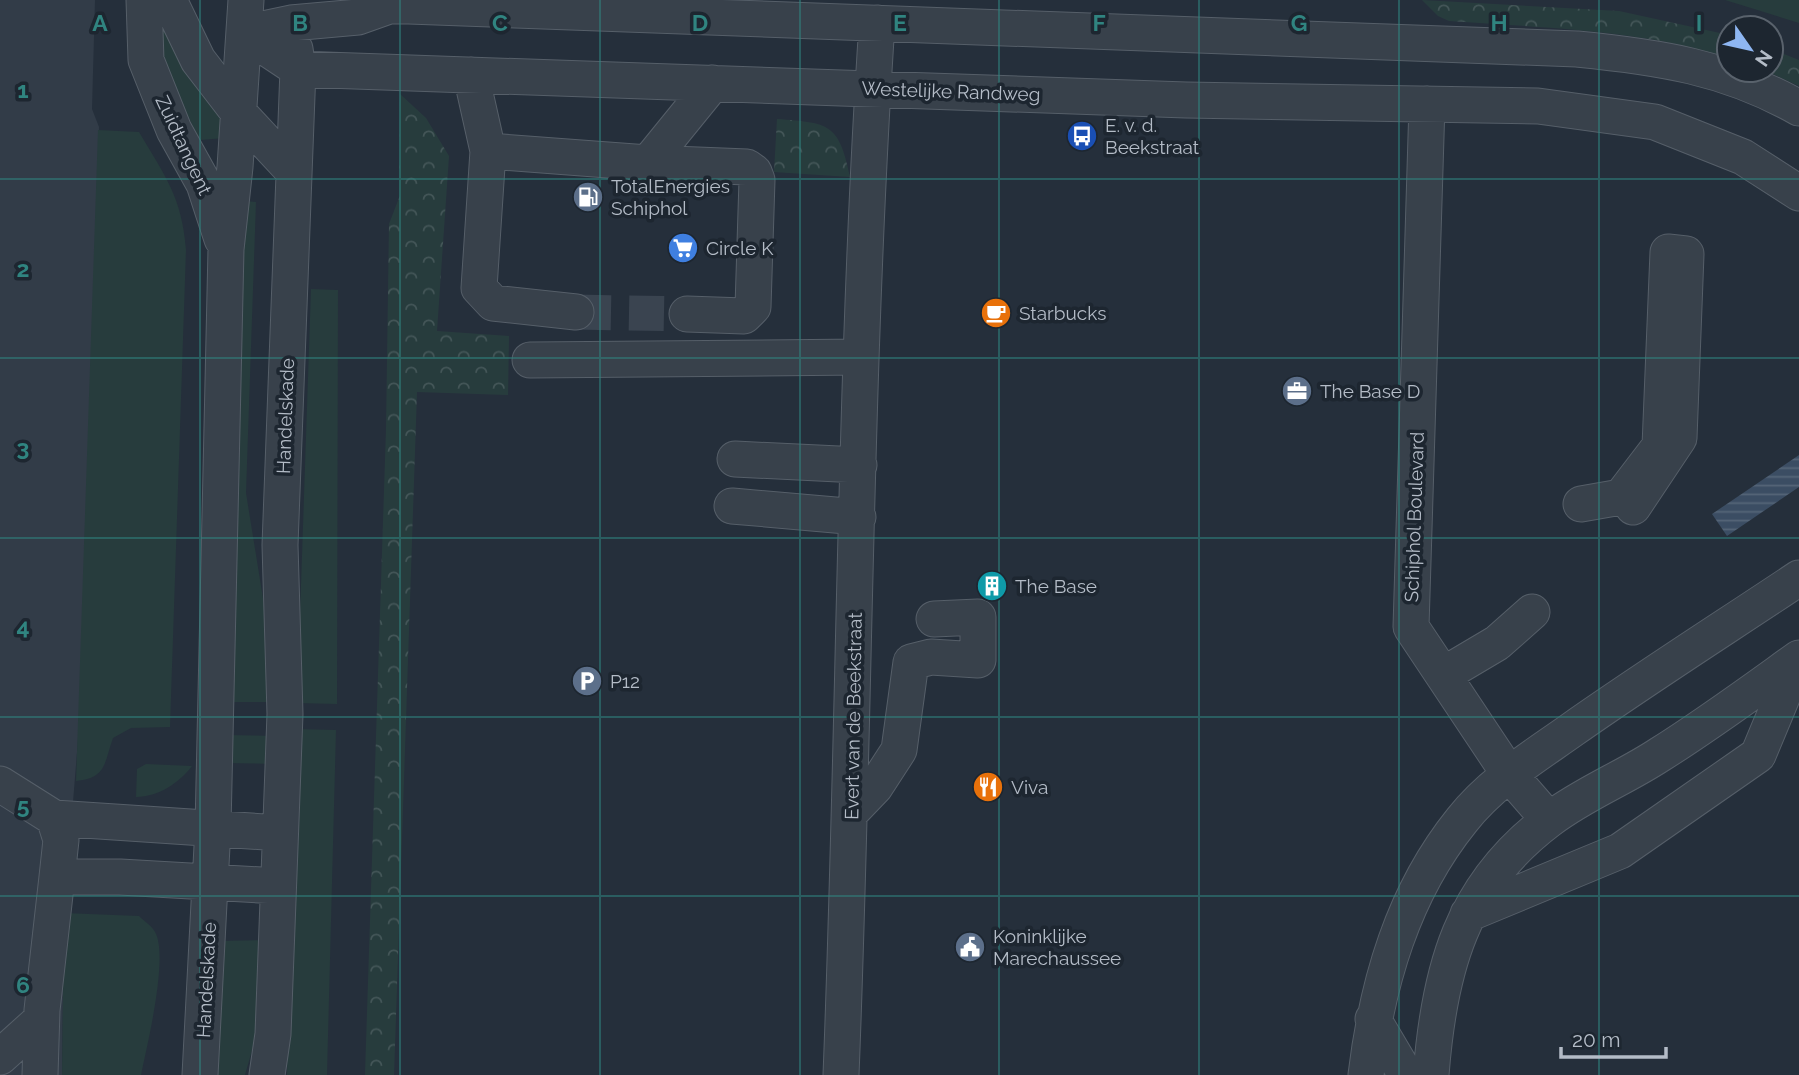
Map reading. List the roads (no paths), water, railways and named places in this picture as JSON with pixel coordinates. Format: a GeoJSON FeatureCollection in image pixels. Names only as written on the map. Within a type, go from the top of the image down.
{"type":"FeatureCollection","features":[{"type":"Feature","properties":{"kind":"street","name":"Zuidtangent"},"geometry":{"type":"LineString","coordinates":[[144,0],[146,60],[174,131],[204,184],[226,249]]}},
{"type":"Feature","properties":{"kind":"street"},"geometry":{"type":"LineString","coordinates":[[169,0],[198,60],[238,113],[293,171]]}},
{"type":"Feature","properties":{"kind":"street"},"geometry":{"type":"LineString","coordinates":[[245,16],[292,11],[358,17],[383,3],[1577,49],[1664,58],[1763,88],[1799,108]]}},
{"type":"Feature","properties":{"kind":"street","name":"Handelskade"},"geometry":{"type":"LineString","coordinates":[[267,1075],[273,1034],[285,714],[280,545],[298,69],[292,11]]}},
{"type":"Feature","properties":{"kind":"street","name":"Handelskade"},"geometry":{"type":"LineString","coordinates":[[200,1075],[214,827],[226,249],[245,16]]}},
{"type":"Feature","properties":{"kind":"street"},"geometry":{"type":"LineString","coordinates":[[245,16],[298,69]]}},
{"type":"Feature","properties":{"kind":"street","name":"Evert van de Beekstraat"},"geometry":{"type":"LineString","coordinates":[[841,1075],[852,811],[861,357],[877,23]]}},
{"type":"Feature","properties":{"kind":"street","name":"Westelijke Randweg"},"geometry":{"type":"LineString","coordinates":[[298,69],[1186,100],[1538,106],[1655,122],[1743,157],[1799,193]]}},
{"type":"Feature","properties":{"kind":"street"},"geometry":{"type":"LineString","coordinates":[[471,75],[488,151],[479,288],[493,303],[576,312]]}},
{"type":"Feature","properties":{"kind":"street"},"geometry":{"type":"LineString","coordinates":[[648,163],[713,83]]}},
{"type":"Feature","properties":{"kind":"street","name":"Schiphol Boulevard"},"geometry":{"type":"LineString","coordinates":[[1427,104],[1411,627],[1509,774],[1549,820]]}},
{"type":"Feature","properties":{"kind":"street"},"geometry":{"type":"LineString","coordinates":[[488,151],[648,163],[747,167],[754,172],[757,180],[753,307],[744,316],[687,314]]}},
{"type":"Feature","properties":{"kind":"street"},"geometry":{"type":"LineString","coordinates":[[1580,504],[1621,497],[1660,446],[1668,252],[1686,254],[1679,438],[1633,507]]}},
{"type":"Feature","properties":{"kind":"street"},"geometry":{"type":"LineString","coordinates":[[530,360],[861,357]]}},
{"type":"Feature","properties":{"kind":"street"},"geometry":{"type":"LineString","coordinates":[[735,459],[859,465]]}},
{"type":"Feature","properties":{"kind":"street"},"geometry":{"type":"LineString","coordinates":[[732,506],[858,517]]}},
{"type":"Feature","properties":{"kind":"street"},"geometry":{"type":"LineString","coordinates":[[1366,1075],[1373,1019],[1402,922],[1419,887],[1464,818],[1509,774],[1799,578]]}},
{"type":"Feature","properties":{"kind":"street"},"geometry":{"type":"LineString","coordinates":[[852,811],[874,787],[899,750],[911,662],[931,657],[978,660],[978,617],[933,619]]}},
{"type":"Feature","properties":{"kind":"street"},"geometry":{"type":"LineString","coordinates":[[1524,617],[1519,652],[1443,675],[1483,627],[1524,617]]}},
{"type":"Feature","properties":{"kind":"street"},"geometry":{"type":"LineString","coordinates":[[1430,1075],[1444,972],[1468,914],[1493,874],[1549,820],[1660,755],[1799,659]]}},
{"type":"Feature","properties":{"kind":"street"},"geometry":{"type":"LineString","coordinates":[[1468,914],[1620,850],[1758,755],[1799,659]]}},
{"type":"Feature","properties":{"kind":"street"},"geometry":{"type":"LineString","coordinates":[[0,784],[54,818],[280,833]]}},
{"type":"Feature","properties":{"kind":"street"},"geometry":{"type":"LineString","coordinates":[[40,1075],[41,1020],[61,840],[54,818]]}},
{"type":"Feature","properties":{"kind":"street"},"geometry":{"type":"LineString","coordinates":[[57,877],[120,877],[278,886]]}},
{"type":"Feature","properties":{"kind":"street"},"geometry":{"type":"LineString","coordinates":[[1373,1019],[1406,1075]]}},
{"type":"Feature","properties":{"kind":"street"},"geometry":{"type":"LineString","coordinates":[[0,1057],[41,1020]]}},
{"type":"Feature","properties":{"kind":"water"},"geometry":{"type":"Polygon","coordinates":[[[1799,455],[1799,487],[1727,536],[1712,514],[1799,455]]]}},
{"type":"Feature","properties":{"kind":"tunnel"},"geometry":{"type":"LineString","coordinates":[[576,312],[687,314]]}},
{"type":"Feature","properties":{"kind":"place","name":"E. v. d. Beekstraat"},"geometry":{"type":"Point","coordinates":[1082,136]}},
{"type":"Feature","properties":{"kind":"place","name":"TotalEnergies Schiphol"},"geometry":{"type":"Point","coordinates":[588,197]}},
{"type":"Feature","properties":{"kind":"place","name":"Circle K"},"geometry":{"type":"Point","coordinates":[683,248]}},
{"type":"Feature","properties":{"kind":"place","name":"Starbucks"},"geometry":{"type":"Point","coordinates":[996,313]}},
{"type":"Feature","properties":{"kind":"place","name":"The Base D"},"geometry":{"type":"Point","coordinates":[1297,391]}},
{"type":"Feature","properties":{"kind":"place","name":"The Base"},"geometry":{"type":"Point","coordinates":[992,586]}},
{"type":"Feature","properties":{"kind":"place","name":"P12"},"geometry":{"type":"Point","coordinates":[587,681]}},
{"type":"Feature","properties":{"kind":"place","name":"Viva"},"geometry":{"type":"Point","coordinates":[988,787]}},
{"type":"Feature","properties":{"kind":"place","name":"Koninklijke Marechaussee"},"geometry":{"type":"Point","coordinates":[970,947]}}]}
